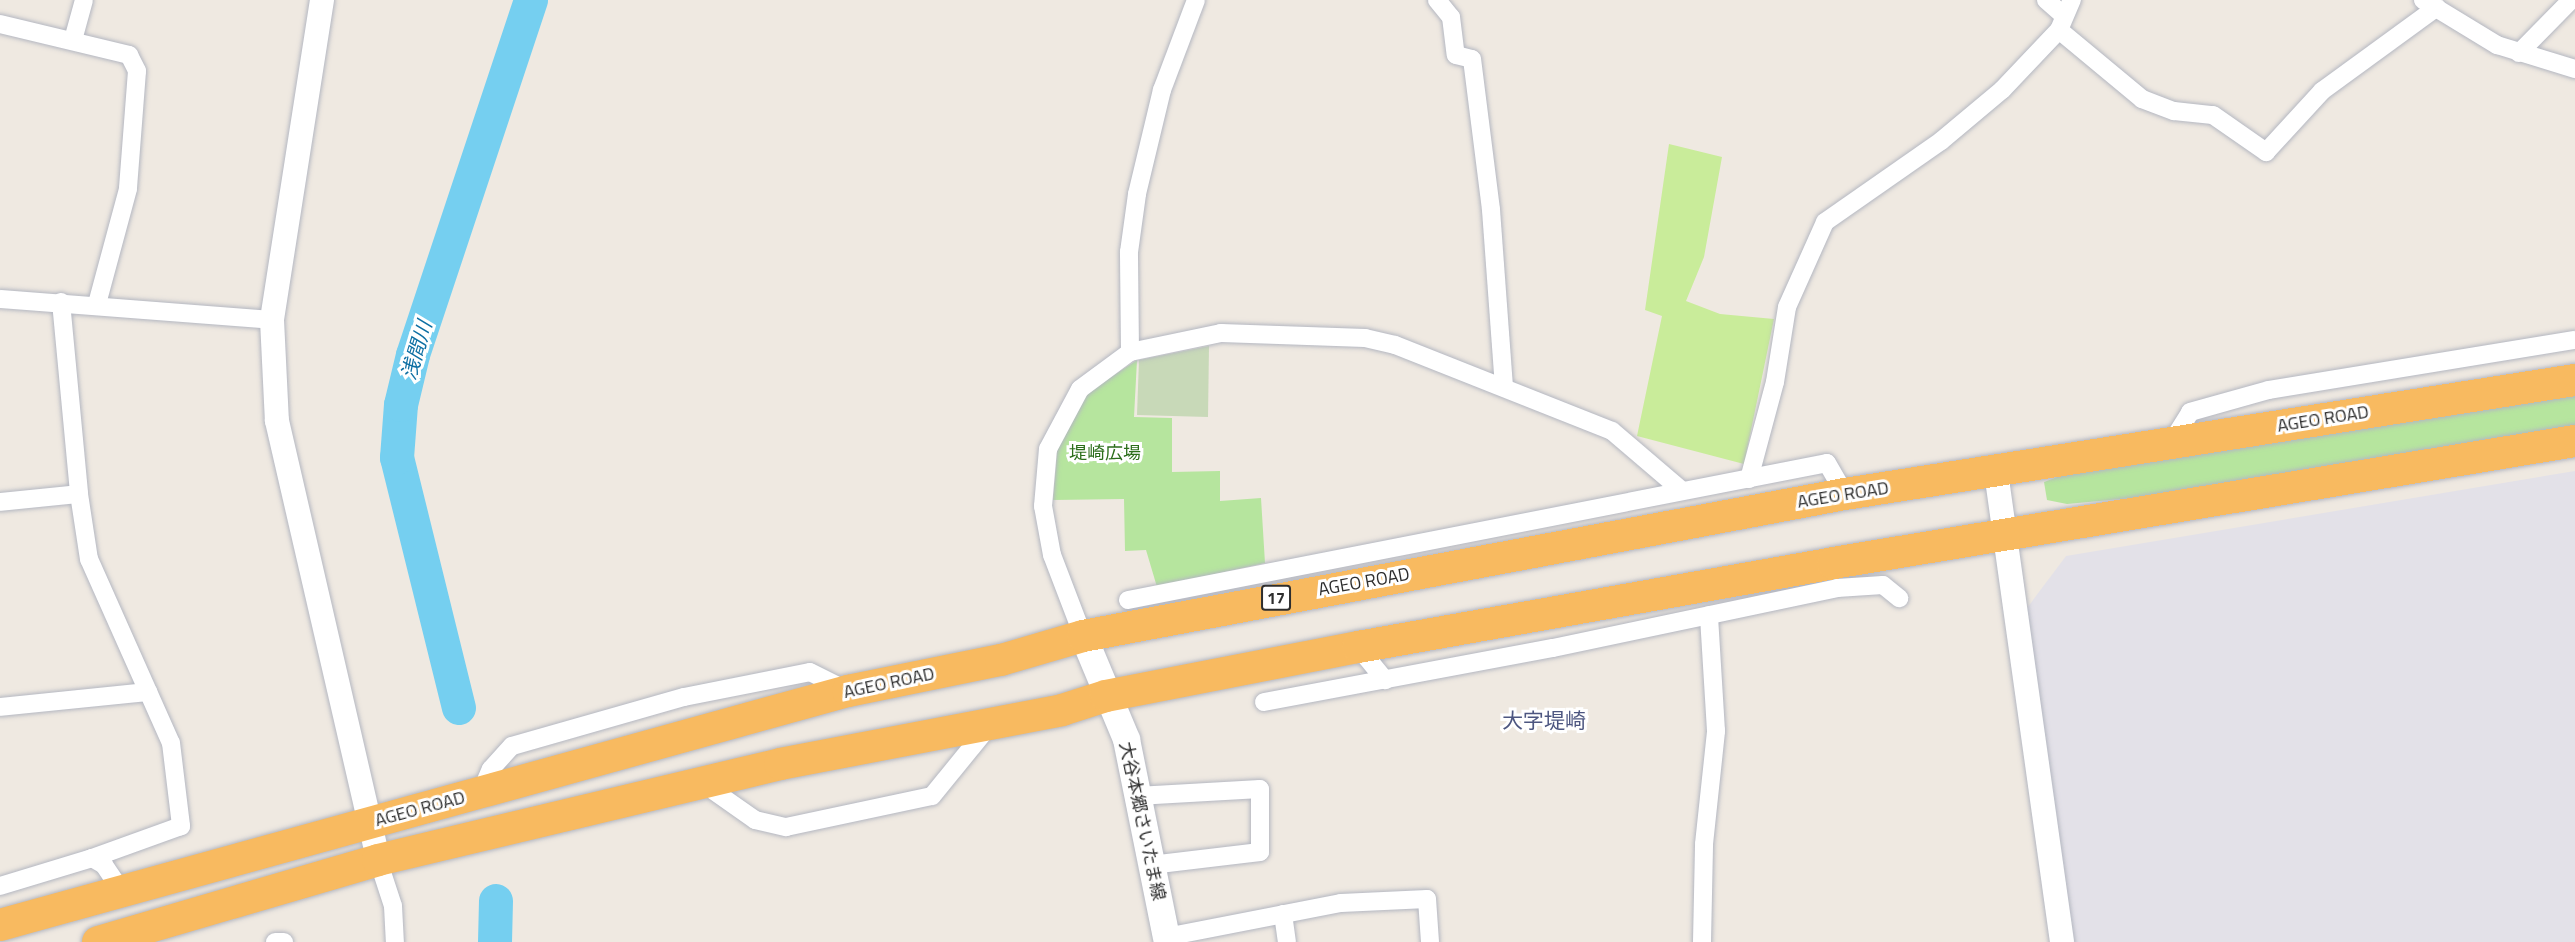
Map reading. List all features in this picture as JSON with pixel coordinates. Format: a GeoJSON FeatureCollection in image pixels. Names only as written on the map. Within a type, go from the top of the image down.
{"type":"FeatureCollection","features":[{"type":"Feature","properties":{"kind":"highway","name":"AGEO ROAD"},"geometry":{"type":"LineString","coordinates":[[0,924],[848,691],[1001,660],[1218,594],[2575,380]]}},
{"type":"Feature","properties":{"kind":"highway"},"geometry":{"type":"LineString","coordinates":[[98,942],[378,860],[701,782],[990,724],[1107,696],[1358,647],[1835,576],[2005,535],[2575,441]]}},
{"type":"Feature","properties":{"kind":"main road","name":"大谷本郷さいたま線"},"geometry":{"type":"LineString","coordinates":[[1083,636],[1126,739],[1167,939]]}},
{"type":"Feature","properties":{"kind":"street"},"geometry":{"type":"LineString","coordinates":[[73,40],[84,0]]}},
{"type":"Feature","properties":{"kind":"street"},"geometry":{"type":"LineString","coordinates":[[322,0],[272,320],[277,421],[368,823],[393,906],[395,942]]}},
{"type":"Feature","properties":{"kind":"street"},"geometry":{"type":"LineString","coordinates":[[1130,352],[1129,252],[1137,194],[1162,90],[1196,0]]}},
{"type":"Feature","properties":{"kind":"street"},"geometry":{"type":"LineString","coordinates":[[1437,0],[1451,17],[1456,55],[1472,58],[1491,210],[1504,385]]}},
{"type":"Feature","properties":{"kind":"street"},"geometry":{"type":"LineString","coordinates":[[2046,0],[2065,15],[2142,99],[2174,111],[2213,115],[2266,152],[2322,91],[2430,3],[2497,45],[2575,69]]}},
{"type":"Feature","properties":{"kind":"street"},"geometry":{"type":"LineString","coordinates":[[2518,53],[2571,0]]}},
{"type":"Feature","properties":{"kind":"street"},"geometry":{"type":"LineString","coordinates":[[1749,479],[1775,382],[1787,308],[1826,222],[1941,141],[2002,90],[2065,15]]}},
{"type":"Feature","properties":{"kind":"street"},"geometry":{"type":"LineString","coordinates":[[0,24],[129,55],[137,71],[128,189],[98,304]]}},
{"type":"Feature","properties":{"kind":"street"},"geometry":{"type":"LineString","coordinates":[[0,299],[98,304],[272,320]]}},
{"type":"Feature","properties":{"kind":"street"},"geometry":{"type":"LineString","coordinates":[[0,886],[92,858],[181,826],[171,743],[89,559],[79,494],[61,302]]}},
{"type":"Feature","properties":{"kind":"street"},"geometry":{"type":"LineString","coordinates":[[1083,636],[1052,555],[1043,506],[1048,449],[1080,389],[1130,352],[1221,333],[1365,338],[1395,345],[1504,385],[1612,431],[1681,490]]}},
{"type":"Feature","properties":{"kind":"street"},"geometry":{"type":"LineString","coordinates":[[2171,443],[2190,412],[2270,390],[2575,340]]}},
{"type":"Feature","properties":{"kind":"street"},"geometry":{"type":"LineString","coordinates":[[1128,600],[1218,594],[1681,490],[1827,463],[1845,494]]}},
{"type":"Feature","properties":{"kind":"street"},"geometry":{"type":"LineString","coordinates":[[1996,472],[2062,942]]}},
{"type":"Feature","properties":{"kind":"street"},"geometry":{"type":"LineString","coordinates":[[0,502],[79,494]]}},
{"type":"Feature","properties":{"kind":"street"},"geometry":{"type":"LineString","coordinates":[[1264,702],[1709,615],[1835,576],[1883,585],[1899,598]]}},
{"type":"Feature","properties":{"kind":"street"},"geometry":{"type":"LineString","coordinates":[[1702,942],[1704,844],[1716,731],[1709,615]]}},
{"type":"Feature","properties":{"kind":"street"},"geometry":{"type":"LineString","coordinates":[[1358,647],[1385,680]]}},
{"type":"Feature","properties":{"kind":"street"},"geometry":{"type":"LineString","coordinates":[[0,707],[148,692]]}},
{"type":"Feature","properties":{"kind":"street"},"geometry":{"type":"LineString","coordinates":[[701,782],[755,820],[786,827],[932,796],[990,724]]}},
{"type":"Feature","properties":{"kind":"street"},"geometry":{"type":"LineString","coordinates":[[1137,796],[1260,789],[1260,852],[1151,865]]}},
{"type":"Feature","properties":{"kind":"street"},"geometry":{"type":"LineString","coordinates":[[92,858],[105,865],[121,890]]}},
{"type":"Feature","properties":{"kind":"street"},"geometry":{"type":"LineString","coordinates":[[1167,939],[1341,903],[1427,899],[1430,942]]}},
{"type":"Feature","properties":{"kind":"street"},"geometry":{"type":"LineString","coordinates":[[1283,914],[1287,942]]}},
{"type":"Feature","properties":{"kind":"street"},"geometry":{"type":"LineString","coordinates":[[275,942],[284,942]]}},
{"type":"Feature","properties":{"kind":"shaded area"},"geometry":{"type":"Polygon","coordinates":[[[2575,471],[2575,942],[2071,942],[2027,608],[2066,556],[2575,471]]]}},
{"type":"Feature","properties":{"kind":"green space"},"geometry":{"type":"Polygon","coordinates":[[[1669,144],[1722,157],[1704,257],[1686,301],[1720,314],[1774,319],[1744,464],[1637,436],[1662,316],[1645,310],[1669,144]]]}},
{"type":"Feature","properties":{"kind":"green space"},"geometry":{"type":"Polygon","coordinates":[[[1209,346],[1208,417],[1137,415],[1139,360],[1209,346]]]}},
{"type":"Feature","properties":{"kind":"green space","name":"堤崎広場"},"geometry":{"type":"Polygon","coordinates":[[[1137,360],[1134,417],[1172,418],[1172,472],[1220,471],[1220,501],[1261,498],[1265,563],[1157,587],[1146,550],[1125,551],[1124,499],[1053,500],[1058,442],[1087,393],[1137,360]]]}},
{"type":"Feature","properties":{"kind":"green space"},"geometry":{"type":"Polygon","coordinates":[[[2575,392],[2575,430],[2228,489],[2067,504],[2047,500],[2044,482],[2068,473],[2575,392]]]}},
{"type":"Feature","properties":{"kind":"waterway","name":"浅間川"},"geometry":{"type":"LineString","coordinates":[[459,708],[397,458],[401,405],[413,355],[531,0]]}},
{"type":"Feature","properties":{"kind":"waterway","name":"浅間川"},"geometry":{"type":"LineString","coordinates":[[495,942],[496,901]]}},
{"type":"Feature","properties":{"kind":"district","name":"大字堤崎"},"geometry":{"type":"Point","coordinates":[1544,720]}}]}
